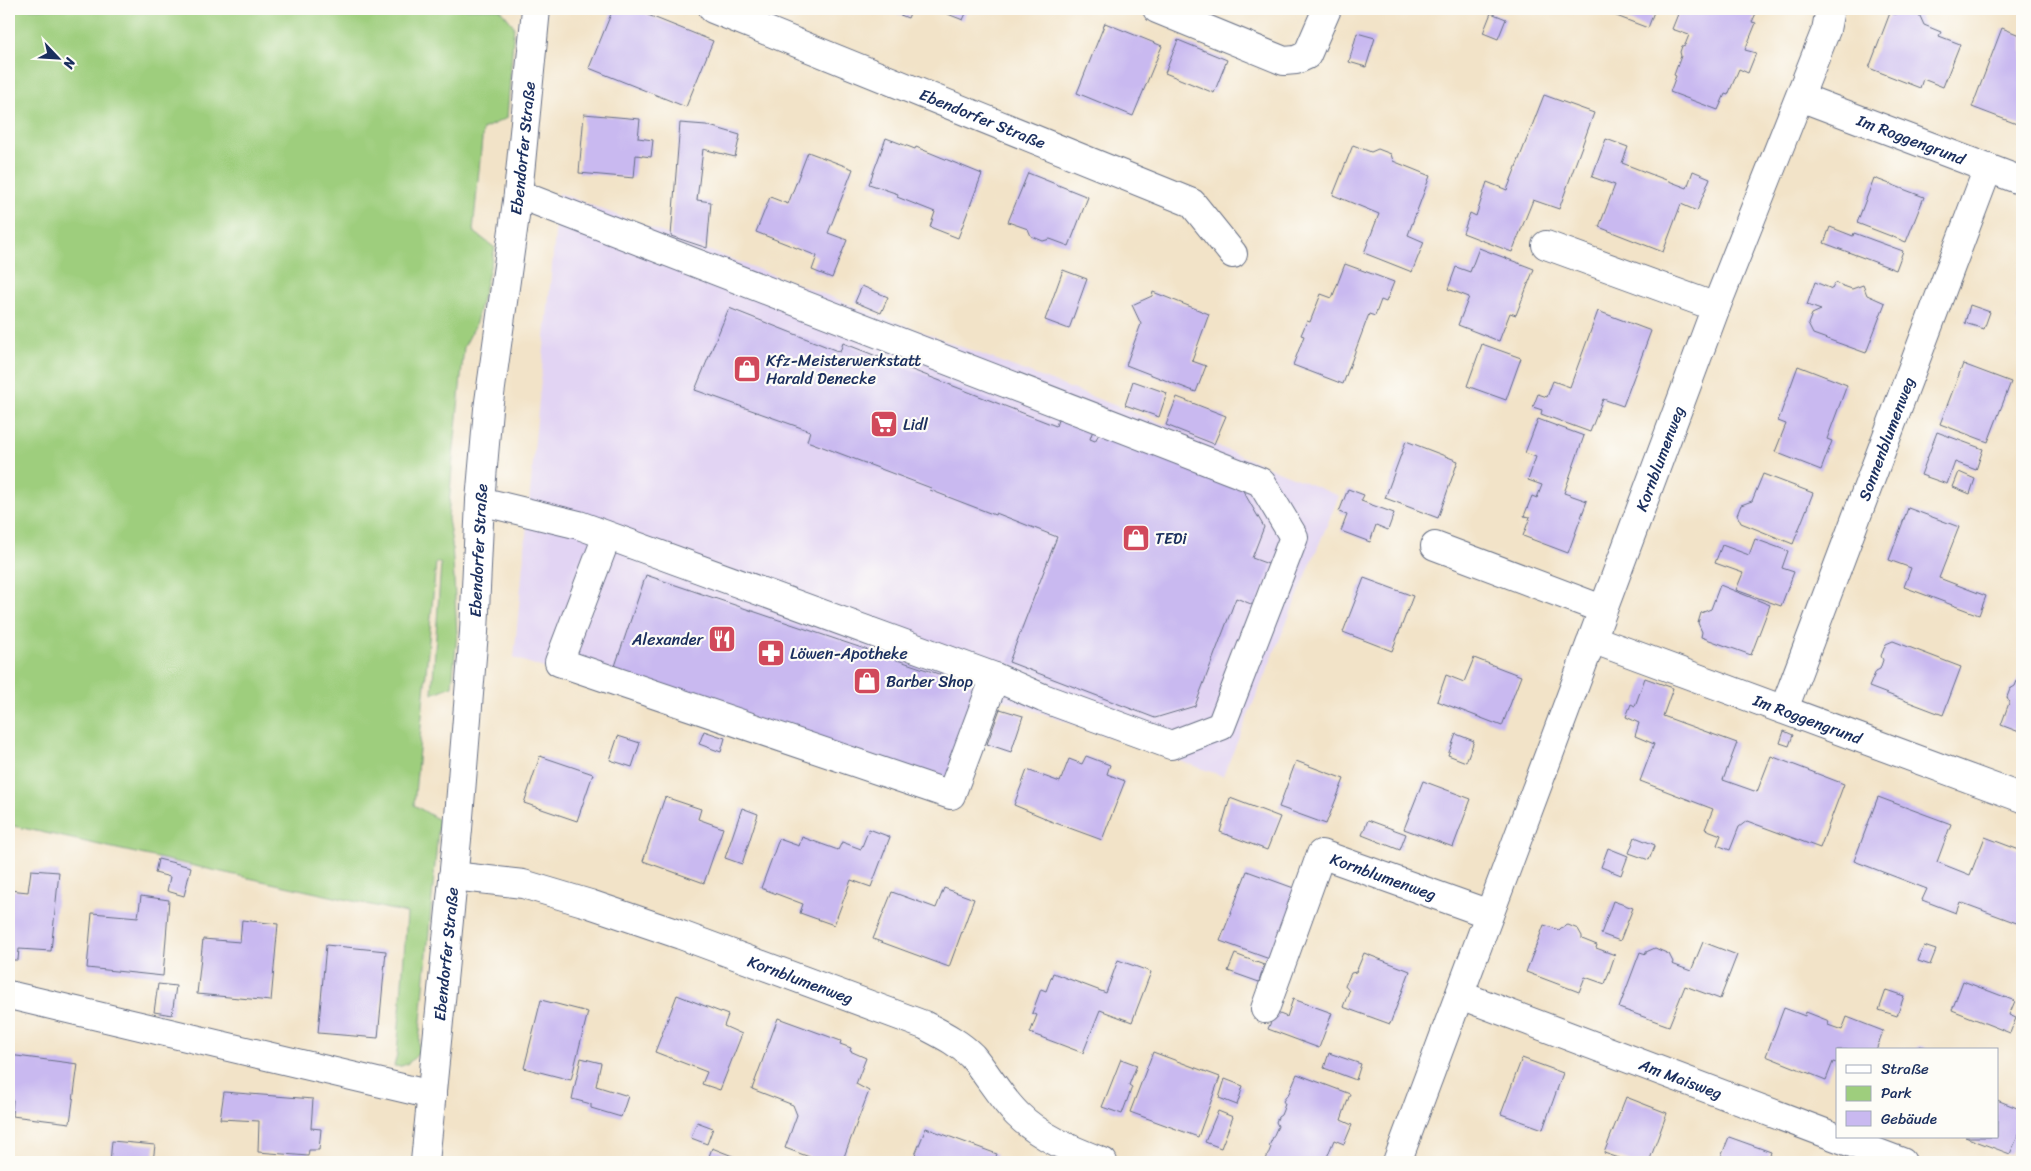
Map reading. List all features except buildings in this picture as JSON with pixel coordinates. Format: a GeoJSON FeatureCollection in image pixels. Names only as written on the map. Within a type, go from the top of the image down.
{"type":"FeatureCollection","features":[{"type":"Feature","properties":{"kind":"street","name":"Ebendorfer Straße"},"geometry":{"type":"LineString","coordinates":[[425,1162],[453,876],[474,632],[480,501],[488,409],[518,194],[536,9]]}},
{"type":"Feature","properties":{"kind":"street","name":"Ebendorfer Straße"},"geometry":{"type":"LineString","coordinates":[[713,9],[1192,203],[1233,254]]}},
{"type":"Feature","properties":{"kind":"street"},"geometry":{"type":"LineString","coordinates":[[1157,9],[1284,61],[1296,60],[1307,55],[1327,9]]}},
{"type":"Feature","properties":{"kind":"street","name":"Kornblumenweg"},"geometry":{"type":"LineString","coordinates":[[1397,1162],[1716,307],[1826,30],[1830,9]]}},
{"type":"Feature","properties":{"kind":"street","name":"Im Roggengrund"},"geometry":{"type":"LineString","coordinates":[[1800,96],[2022,181]]}},
{"type":"Feature","properties":{"kind":"street","name":"Sonnenblumenweg"},"geometry":{"type":"LineString","coordinates":[[1784,709],[1988,168]]}},
{"type":"Feature","properties":{"kind":"street"},"geometry":{"type":"LineString","coordinates":[[480,501],[579,525],[995,677],[1043,698],[1171,745],[1220,726],[1294,538],[1261,482],[518,194]]}},
{"type":"Feature","properties":{"kind":"street"},"geometry":{"type":"LineString","coordinates":[[1546,245],[1716,307]]}},
{"type":"Feature","properties":{"kind":"street"},"geometry":{"type":"LineString","coordinates":[[607,536],[558,662],[951,795],[995,677]]}},
{"type":"Feature","properties":{"kind":"street"},"geometry":{"type":"LineString","coordinates":[[1436,546],[1602,609]]}},
{"type":"Feature","properties":{"kind":"street","name":"Im Roggengrund"},"geometry":{"type":"LineString","coordinates":[[1592,639],[2022,798]]}},
{"type":"Feature","properties":{"kind":"street","name":"Kornblumenweg"},"geometry":{"type":"LineString","coordinates":[[1265,1009],[1321,854],[1489,914]]}},
{"type":"Feature","properties":{"kind":"street","name":"Kornblumenweg"},"geometry":{"type":"LineString","coordinates":[[453,876],[523,884],[590,904],[681,935],[924,1025],[954,1040],[972,1056],[995,1088],[1018,1115],[1041,1133],[1066,1148],[1103,1162]]}},
{"type":"Feature","properties":{"kind":"street"},"geometry":{"type":"LineString","coordinates":[[9,995],[432,1094]]}},
{"type":"Feature","properties":{"kind":"street","name":"Am Maisweg"},"geometry":{"type":"LineString","coordinates":[[1460,995],[1836,1137]]}},
{"type":"Feature","properties":{"kind":"street","name":"Am Maisweg"},"geometry":{"type":"LineString","coordinates":[[1838,1138],[1902,1162]]}},
{"type":"Feature","properties":{"kind":"shaded area"},"geometry":{"type":"Polygon","coordinates":[[[559,193],[1166,425],[1339,496],[1223,776],[998,698],[956,807],[514,658],[559,193]]]}},
{"type":"Feature","properties":{"kind":"green space"},"geometry":{"type":"Polygon","coordinates":[[[9,9],[500,9],[514,26],[507,118],[483,129],[473,231],[495,248],[475,326],[464,347],[452,468],[448,519],[452,543],[457,634],[452,686],[432,694],[441,564],[436,562],[414,805],[439,820],[418,1054],[405,1065],[394,1066],[397,1054],[407,913],[9,825],[9,9]]]}},
{"type":"Feature","properties":{"kind":"place","name":"Kfz-Meisterwerkstatt Harald Denecke"},"geometry":{"type":"Point","coordinates":[747,369]}},
{"type":"Feature","properties":{"kind":"place","name":"Lidl"},"geometry":{"type":"Point","coordinates":[884,424]}},
{"type":"Feature","properties":{"kind":"place","name":"TEDi"},"geometry":{"type":"Point","coordinates":[1136,538]}},
{"type":"Feature","properties":{"kind":"place","name":"Alexander"},"geometry":{"type":"Point","coordinates":[722,639]}},
{"type":"Feature","properties":{"kind":"place","name":"Löwen-Apotheke"},"geometry":{"type":"Point","coordinates":[771,653]}},
{"type":"Feature","properties":{"kind":"place","name":"Barber Shop"},"geometry":{"type":"Point","coordinates":[867,681]}}]}
